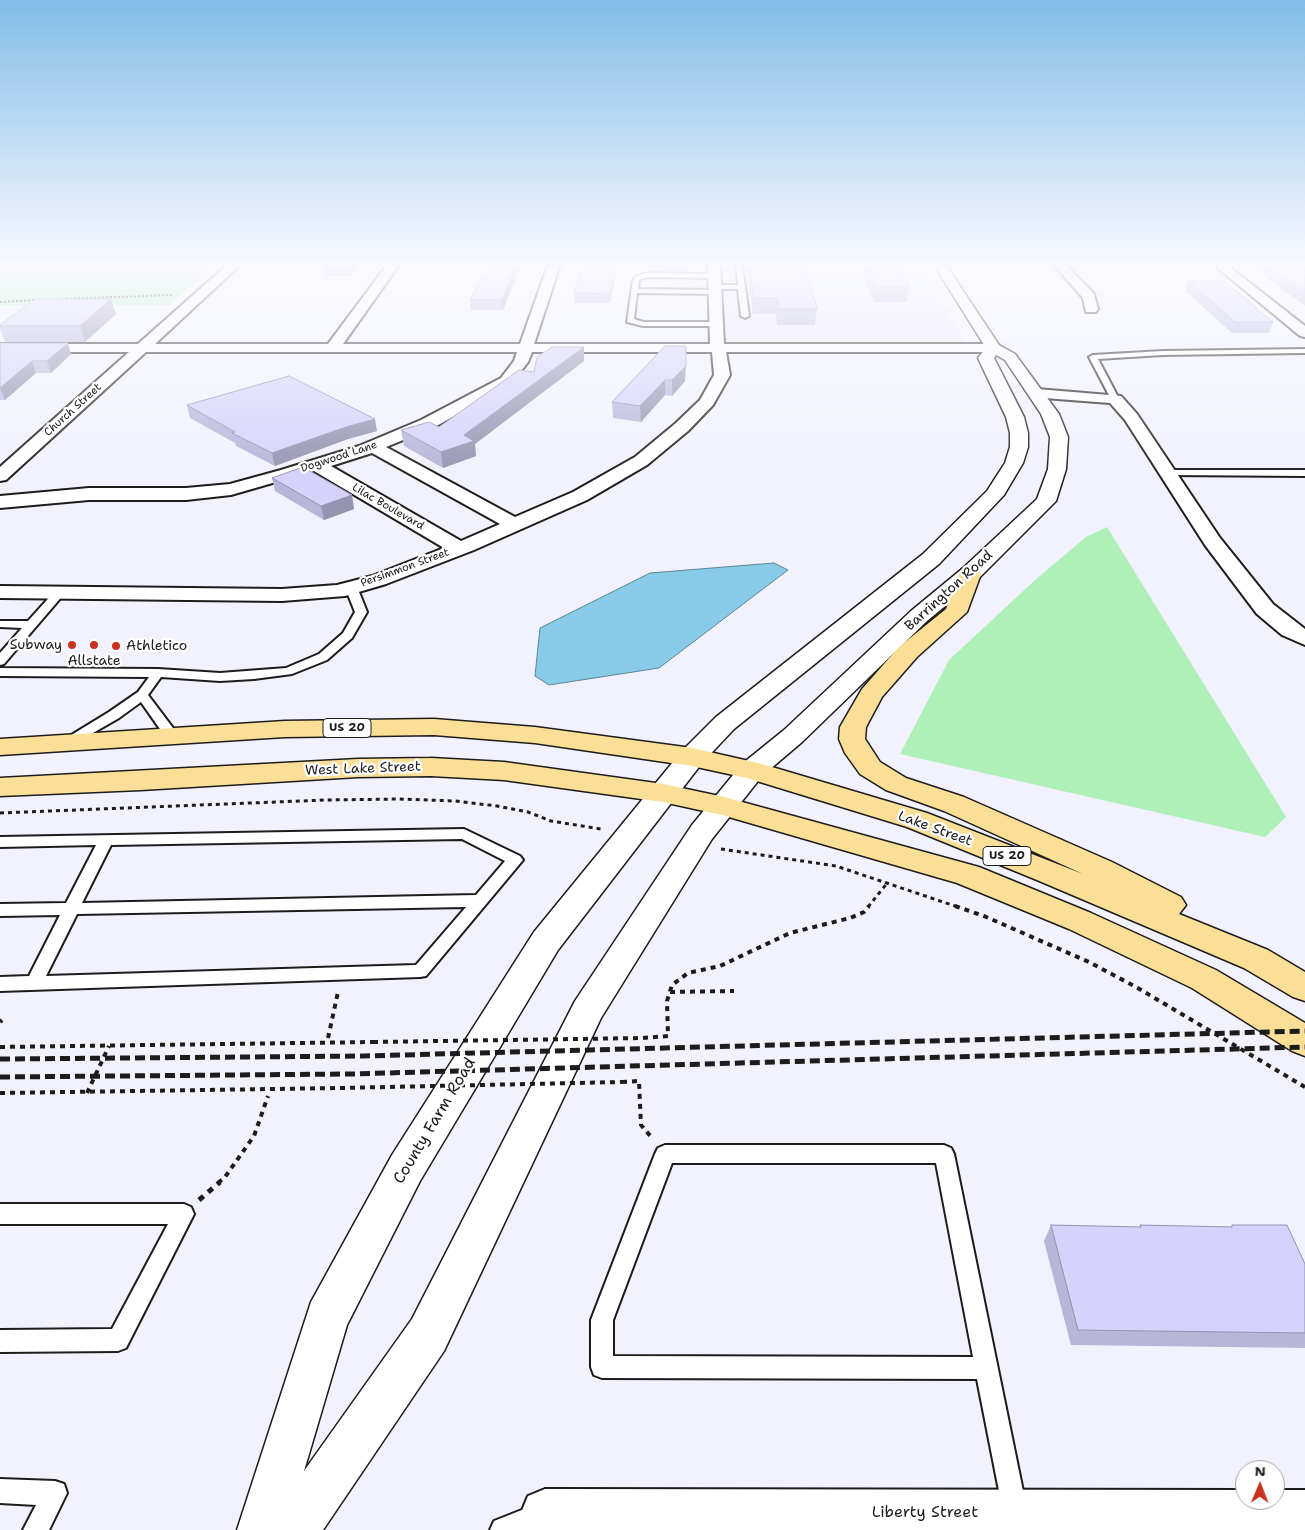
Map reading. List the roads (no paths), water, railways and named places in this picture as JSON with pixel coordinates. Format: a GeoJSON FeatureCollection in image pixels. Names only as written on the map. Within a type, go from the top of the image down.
{"type":"FeatureCollection","features":[{"type":"Feature","properties":{"kind":"highway"},"geometry":{"type":"LineString","coordinates":[[970,574],[956,612],[908,652],[871,694],[853,727],[852,739],[870,768],[896,784],[954,804],[1101,870],[1173,907],[1256,959]]}},
{"type":"Feature","properties":{"kind":"highway","name":"US 20"},"geometry":{"type":"LineString","coordinates":[[0,747],[284,729],[434,727],[535,735],[692,757]]}},
{"type":"Feature","properties":{"kind":"highway","name":"Lake Street"},"geometry":{"type":"LineString","coordinates":[[692,757],[752,770],[918,820],[1256,959],[1305,988]]}},
{"type":"Feature","properties":{"kind":"highway","name":"West Lake Street"},"geometry":{"type":"LineString","coordinates":[[0,787],[358,768],[431,767],[522,773],[663,793],[724,806]]}},
{"type":"Feature","properties":{"kind":"highway","name":"US 20"},"geometry":{"type":"LineString","coordinates":[[724,806],[968,875],[1080,921],[1204,980],[1305,1040]]}},
{"type":"Feature","properties":{"kind":"main road","name":"Barrington Road"},"geometry":{"type":"LineString","coordinates":[[724,806],[752,770],[793,736],[919,616],[970,574],[1046,501],[1057,469],[1059,437],[1050,414],[1037,394],[1010,357],[994,348],[986,336]]}},
{"type":"Feature","properties":{"kind":"main road"},"geometry":{"type":"LineString","coordinates":[[692,757],[725,723],[931,559],[994,495],[1014,463],[1019,447],[1015,416],[986,358],[994,348]]}},
{"type":"Feature","properties":{"kind":"main road","name":"County Farm Road"},"geometry":{"type":"LineString","coordinates":[[262,1530],[327,1318],[406,1168],[546,941],[692,757]]}},
{"type":"Feature","properties":{"kind":"main road"},"geometry":{"type":"LineString","coordinates":[[293,1530],[428,1335],[587,1011],[698,838],[724,806]]}},
{"type":"Feature","properties":{"kind":"street","name":"Church Street"},"geometry":{"type":"LineString","coordinates":[[0,476],[155,336]]}},
{"type":"Feature","properties":{"kind":"street"},"geometry":{"type":"LineString","coordinates":[[333,347],[341,336]]}},
{"type":"Feature","properties":{"kind":"street","name":"Dogwood Lane"},"geometry":{"type":"LineString","coordinates":[[0,502],[89,494],[186,494],[231,489],[316,465],[373,447],[427,424],[506,381],[521,362],[530,336]]}},
{"type":"Feature","properties":{"kind":"street","name":"Persimmon Street"},"geometry":{"type":"LineString","coordinates":[[0,592],[282,595],[337,591],[379,580],[580,496],[642,461],[708,402],[722,375],[716,336]]}},
{"type":"Feature","properties":{"kind":"street"},"geometry":{"type":"LineString","coordinates":[[0,348],[994,348]]}},
{"type":"Feature","properties":{"kind":"street"},"geometry":{"type":"LineString","coordinates":[[1037,394],[1115,399],[1131,417],[1212,541],[1265,609],[1290,630],[1305,638]]}},
{"type":"Feature","properties":{"kind":"street"},"geometry":{"type":"LineString","coordinates":[[373,447],[515,524]]}},
{"type":"Feature","properties":{"kind":"street","name":"Lilac Boulevard"},"geometry":{"type":"LineString","coordinates":[[316,465],[459,548]]}},
{"type":"Feature","properties":{"kind":"street","name":"Liberty Street"},"geometry":{"type":"LineString","coordinates":[[545,1513],[758,1521],[1015,1514],[1094,1522],[1305,1514]]}},
{"type":"Feature","properties":{"kind":"lane"},"geometry":{"type":"LineString","coordinates":[[1115,399],[1093,358],[1163,353],[1305,351]]}},
{"type":"Feature","properties":{"kind":"lane"},"geometry":{"type":"LineString","coordinates":[[1168,473],[1305,473]]}},
{"type":"Feature","properties":{"kind":"lane"},"geometry":{"type":"LineString","coordinates":[[0,672],[158,674],[220,677],[288,671],[323,657],[348,635],[361,612],[351,587]]}},
{"type":"Feature","properties":{"kind":"lane"},"geometry":{"type":"LineString","coordinates":[[0,661],[60,592]]}},
{"type":"Feature","properties":{"kind":"lane"},"geometry":{"type":"LineString","coordinates":[[0,624],[32,625]]}},
{"type":"Feature","properties":{"kind":"lane"},"geometry":{"type":"LineString","coordinates":[[66,743],[114,716],[142,695],[158,674]]}},
{"type":"Feature","properties":{"kind":"lane"},"geometry":{"type":"LineString","coordinates":[[142,695],[172,736]]}},
{"type":"Feature","properties":{"kind":"lane"},"geometry":{"type":"LineString","coordinates":[[0,842],[464,834],[515,860],[420,970],[0,984]]}},
{"type":"Feature","properties":{"kind":"lane"},"geometry":{"type":"LineString","coordinates":[[34,983],[106,840]]}},
{"type":"Feature","properties":{"kind":"lane"},"geometry":{"type":"LineString","coordinates":[[0,910],[479,901]]}},
{"type":"Feature","properties":{"kind":"lane"},"geometry":{"type":"LineString","coordinates":[[986,1368],[602,1367],[602,1320],[665,1154],[944,1154],[1015,1514]]}},
{"type":"Feature","properties":{"kind":"lane"},"geometry":{"type":"LineString","coordinates":[[0,1214],[184,1214],[118,1340],[0,1341]]}},
{"type":"Feature","properties":{"kind":"lane"},"geometry":{"type":"LineString","coordinates":[[0,1492],[55,1493],[36,1530]]}},
{"type":"Feature","properties":{"kind":"lane"},"geometry":{"type":"LineString","coordinates":[[503,1530],[545,1513]]}},
{"type":"Feature","properties":{"kind":"water"},"geometry":{"type":"Polygon","coordinates":[[[774,563],[788,570],[659,668],[549,685],[535,676],[540,628],[650,573],[774,563]]]}},
{"type":"Feature","properties":{"kind":"railway"},"geometry":{"type":"LineString","coordinates":[[0,1059],[364,1056],[1305,1031]]}},
{"type":"Feature","properties":{"kind":"railway"},"geometry":{"type":"LineString","coordinates":[[0,1077],[351,1074],[1305,1047]]}},
{"type":"Feature","properties":{"kind":"place","name":"Subway"},"geometry":{"type":"Point","coordinates":[72,645]}},
{"type":"Feature","properties":{"kind":"place","name":"Allstate"},"geometry":{"type":"Point","coordinates":[94,645]}},
{"type":"Feature","properties":{"kind":"place","name":"Athletico"},"geometry":{"type":"Point","coordinates":[116,646]}}]}
